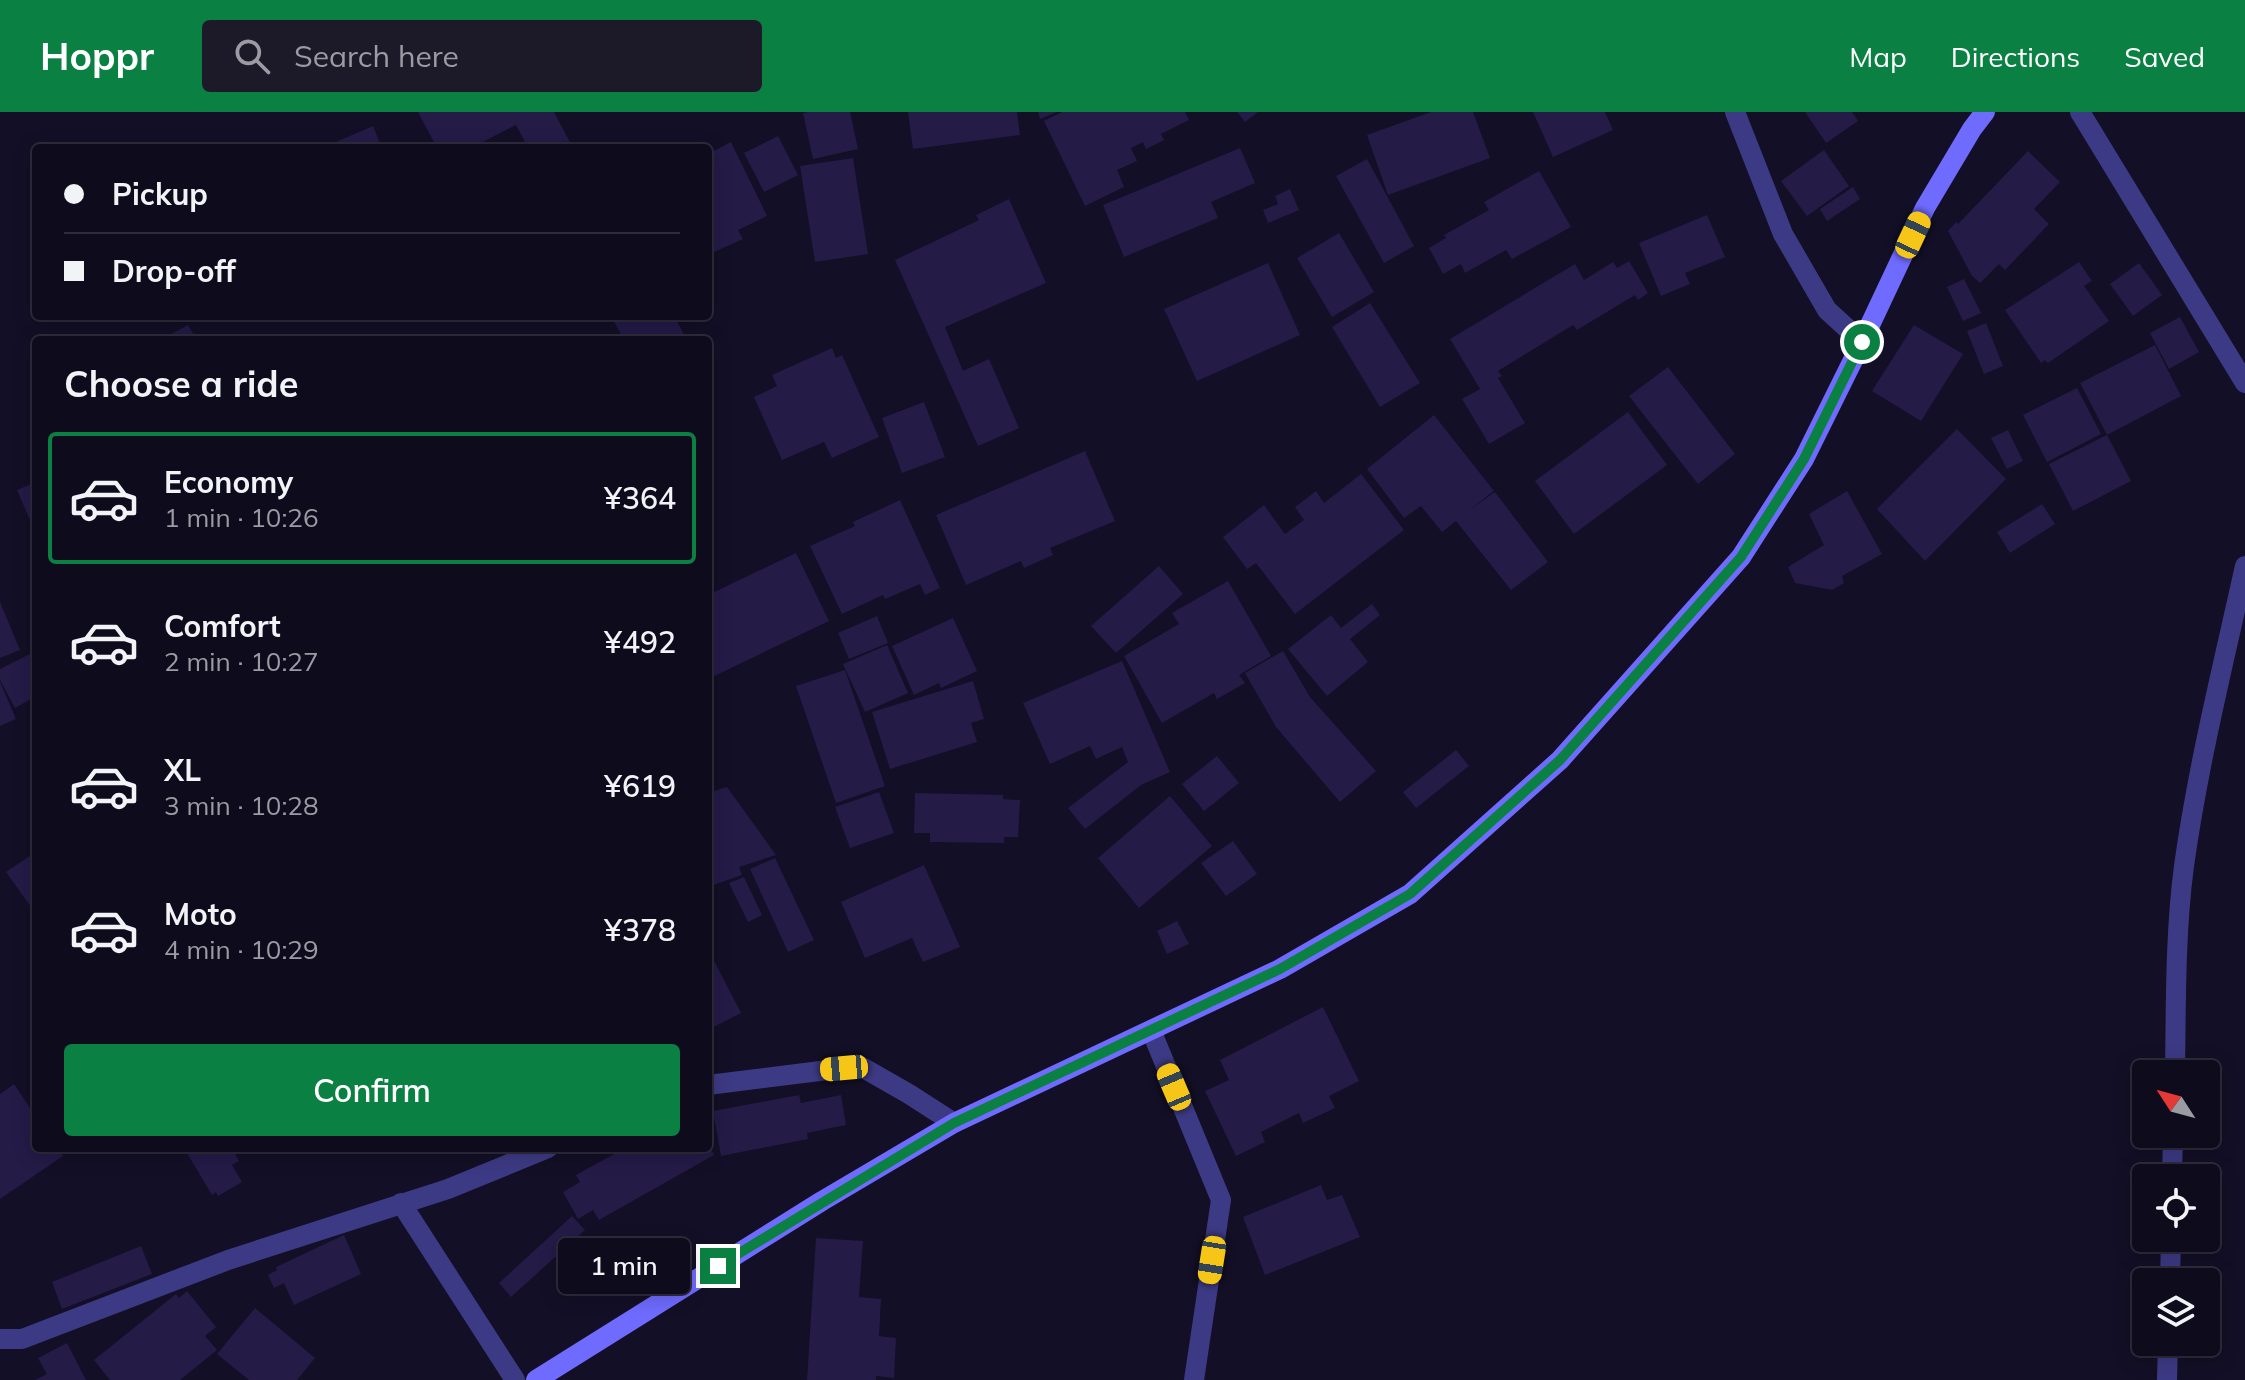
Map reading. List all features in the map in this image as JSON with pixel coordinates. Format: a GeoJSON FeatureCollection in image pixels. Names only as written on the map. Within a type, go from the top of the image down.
{"type":"FeatureCollection","features":[{"type":"Feature","properties":{"kind":"street"},"geometry":{"type":"LineString","coordinates":[[1735,112],[1783,234],[1827,310],[1862,342]]}},
{"type":"Feature","properties":{"kind":"street"},"geometry":{"type":"LineString","coordinates":[[536,1380],[822,1201],[954,1123],[1280,969],[1410,894],[1560,760],[1741,557],[1804,459],[1925,208],[1985,112]]}},
{"type":"Feature","properties":{"kind":"street"},"geometry":{"type":"LineString","coordinates":[[2080,112],[2245,383]]}},
{"type":"Feature","properties":{"kind":"street"},"geometry":{"type":"LineString","coordinates":[[2175,1060],[2183,869],[2198,776],[2245,566]]}},
{"type":"Feature","properties":{"kind":"street"},"geometry":{"type":"LineString","coordinates":[[1151,1030],[1221,1200],[1194,1380]]}},
{"type":"Feature","properties":{"kind":"street"},"geometry":{"type":"LineString","coordinates":[[712,1084],[860,1066],[954,1123]]}},
{"type":"Feature","properties":{"kind":"street"},"geometry":{"type":"LineString","coordinates":[[0,1339],[22,1339],[228,1260],[448,1189],[538,1152]]}},
{"type":"Feature","properties":{"kind":"street"},"geometry":{"type":"LineString","coordinates":[[401,1203],[515,1380]]}},
{"type":"Feature","properties":{"kind":"street"},"geometry":{"type":"LineString","coordinates":[[2167,1380],[2168,1356]]}},
{"type":"Feature","properties":{"kind":"building"},"geometry":{"type":"Polygon","coordinates":[[[418,112],[554,112],[571,144],[526,144],[516,125],[479,144],[435,144],[418,112]]]}},
{"type":"Feature","properties":{"kind":"building"},"geometry":{"type":"Polygon","coordinates":[[[850,112],[858,149],[813,159],[803,113],[850,112]]]}},
{"type":"Feature","properties":{"kind":"building"},"geometry":{"type":"Polygon","coordinates":[[[908,112],[1017,112],[1020,135],[913,149],[908,112]]]}},
{"type":"Feature","properties":{"kind":"building"},"geometry":{"type":"Polygon","coordinates":[[[1038,112],[1057,112],[1040,119],[1038,112]]]}},
{"type":"Feature","properties":{"kind":"building"},"geometry":{"type":"Polygon","coordinates":[[[1062,112],[1185,112],[1189,120],[1161,134],[1164,140],[1146,149],[1143,142],[1131,148],[1137,161],[1117,170],[1124,187],[1085,206],[1044,121],[1062,112]]]}},
{"type":"Feature","properties":{"kind":"building"},"geometry":{"type":"Polygon","coordinates":[[[1237,112],[1258,112],[1245,122],[1237,112]]]}},
{"type":"Feature","properties":{"kind":"building"},"geometry":{"type":"Polygon","coordinates":[[[1431,112],[1473,112],[1490,158],[1388,195],[1367,135],[1431,112]]]}},
{"type":"Feature","properties":{"kind":"building"},"geometry":{"type":"Polygon","coordinates":[[[1533,112],[1605,112],[1613,130],[1553,157],[1533,112]]]}},
{"type":"Feature","properties":{"kind":"building"},"geometry":{"type":"Polygon","coordinates":[[[1805,112],[1852,112],[1858,121],[1826,143],[1805,112]]]}},
{"type":"Feature","properties":{"kind":"building"},"geometry":{"type":"Polygon","coordinates":[[[373,126],[380,144],[331,144],[373,126]]]}},
{"type":"Feature","properties":{"kind":"building"},"geometry":{"type":"Polygon","coordinates":[[[778,136],[798,175],[764,192],[744,153],[778,136]]]}},
{"type":"Feature","properties":{"kind":"building"},"geometry":{"type":"Polygon","coordinates":[[[731,142],[767,216],[738,230],[743,239],[714,252],[712,248],[712,152],[731,142]]]}},
{"type":"Feature","properties":{"kind":"building"},"geometry":{"type":"Polygon","coordinates":[[[1240,148],[1255,183],[1211,202],[1218,218],[1124,257],[1103,205],[1240,148]]]}},
{"type":"Feature","properties":{"kind":"building"},"geometry":{"type":"Polygon","coordinates":[[[1824,150],[1849,186],[1807,216],[1781,181],[1824,150]]]}},
{"type":"Feature","properties":{"kind":"building"},"geometry":{"type":"Polygon","coordinates":[[[2028,151],[2060,182],[2034,209],[2049,224],[2005,270],[1999,264],[1980,283],[1972,276],[1948,231],[2028,151]]]}},
{"type":"Feature","properties":{"kind":"building"},"geometry":{"type":"Polygon","coordinates":[[[853,158],[868,254],[815,262],[800,166],[853,158]]]}},
{"type":"Feature","properties":{"kind":"building"},"geometry":{"type":"Polygon","coordinates":[[[1367,159],[1414,246],[1384,263],[1336,176],[1367,159]]]}},
{"type":"Feature","properties":{"kind":"building"},"geometry":{"type":"Polygon","coordinates":[[[1539,171],[1571,227],[1512,259],[1506,250],[1465,273],[1461,264],[1443,274],[1429,248],[1446,238],[1444,235],[1489,210],[1484,202],[1539,171]]]}},
{"type":"Feature","properties":{"kind":"building"},"geometry":{"type":"Polygon","coordinates":[[[1853,187],[1860,199],[1827,221],[1820,209],[1853,187]]]}},
{"type":"Feature","properties":{"kind":"building"},"geometry":{"type":"Polygon","coordinates":[[[1290,189],[1299,210],[1268,223],[1263,210],[1278,204],[1275,196],[1290,189]]]}},
{"type":"Feature","properties":{"kind":"building"},"geometry":{"type":"Polygon","coordinates":[[[1009,199],[1046,283],[945,327],[963,371],[989,359],[1019,428],[978,446],[895,260],[979,220],[976,215],[1009,199]]]}},
{"type":"Feature","properties":{"kind":"building"},"geometry":{"type":"Polygon","coordinates":[[[1707,215],[1725,257],[1685,273],[1690,284],[1661,296],[1639,243],[1707,215]]]}},
{"type":"Feature","properties":{"kind":"building"},"geometry":{"type":"Polygon","coordinates":[[[1339,233],[1374,292],[1332,317],[1297,258],[1339,233]]]}},
{"type":"Feature","properties":{"kind":"building"},"geometry":{"type":"Polygon","coordinates":[[[1629,261],[1648,293],[1638,300],[1635,295],[1577,330],[1573,325],[1498,371],[1502,376],[1498,378],[1525,423],[1489,444],[1462,399],[1480,389],[1450,339],[1575,264],[1584,280],[1613,262],[1617,268],[1629,261]]]}},
{"type":"Feature","properties":{"kind":"building"},"geometry":{"type":"Polygon","coordinates":[[[2079,262],[2092,281],[2084,286],[2109,321],[2048,363],[2045,360],[2041,363],[2005,310],[2079,262]]]}},
{"type":"Feature","properties":{"kind":"building"},"geometry":{"type":"Polygon","coordinates":[[[1268,263],[1300,335],[1197,381],[1164,309],[1268,263]]]}},
{"type":"Feature","properties":{"kind":"building"},"geometry":{"type":"Polygon","coordinates":[[[2139,263],[2162,295],[2133,316],[2110,284],[2139,263]]]}},
{"type":"Feature","properties":{"kind":"building"},"geometry":{"type":"Polygon","coordinates":[[[1964,279],[1981,313],[1963,321],[1947,287],[1964,279]]]}},
{"type":"Feature","properties":{"kind":"building"},"geometry":{"type":"Polygon","coordinates":[[[1370,303],[1420,383],[1380,407],[1332,327],[1370,303]]]}},
{"type":"Feature","properties":{"kind":"building"},"geometry":{"type":"Polygon","coordinates":[[[2180,317],[2199,352],[2169,369],[2150,333],[2180,317]]]}},
{"type":"Feature","properties":{"kind":"building"},"geometry":{"type":"Polygon","coordinates":[[[613,320],[676,320],[685,336],[622,336],[613,320]]]}},
{"type":"Feature","properties":{"kind":"building"},"geometry":{"type":"Polygon","coordinates":[[[1986,323],[2003,366],[1984,374],[1967,331],[1986,323]]]}},
{"type":"Feature","properties":{"kind":"building"},"geometry":{"type":"Polygon","coordinates":[[[188,325],[195,336],[168,336],[188,325]]]}},
{"type":"Feature","properties":{"kind":"building"},"geometry":{"type":"Polygon","coordinates":[[[1914,325],[1963,354],[1921,421],[1872,391],[1914,325]]]}},
{"type":"Feature","properties":{"kind":"building"},"geometry":{"type":"Polygon","coordinates":[[[2155,345],[2181,396],[2107,435],[2080,383],[2155,345]]]}},
{"type":"Feature","properties":{"kind":"building"},"geometry":{"type":"Polygon","coordinates":[[[832,348],[836,358],[842,355],[879,437],[832,458],[824,442],[782,460],[754,397],[777,386],[772,375],[832,348]]]}},
{"type":"Feature","properties":{"kind":"building"},"geometry":{"type":"Polygon","coordinates":[[[1668,367],[1735,454],[1698,484],[1629,396],[1668,367]]]}},
{"type":"Feature","properties":{"kind":"building"},"geometry":{"type":"Polygon","coordinates":[[[2077,388],[2101,434],[2047,462],[2023,415],[2077,388]]]}},
{"type":"Feature","properties":{"kind":"building"},"geometry":{"type":"Polygon","coordinates":[[[924,402],[945,457],[902,473],[882,418],[924,402]]]}},
{"type":"Feature","properties":{"kind":"building"},"geometry":{"type":"Polygon","coordinates":[[[1628,412],[1667,465],[1574,534],[1535,481],[1628,412]]]}},
{"type":"Feature","properties":{"kind":"building"},"geometry":{"type":"Polygon","coordinates":[[[1434,415],[1494,491],[1469,510],[1495,492],[1548,562],[1511,590],[1456,521],[1442,532],[1421,506],[1404,518],[1367,469],[1434,415]]]}},
{"type":"Feature","properties":{"kind":"building"},"geometry":{"type":"Polygon","coordinates":[[[1957,429],[2006,479],[1925,561],[1877,509],[1957,429]]]}},
{"type":"Feature","properties":{"kind":"building"},"geometry":{"type":"Polygon","coordinates":[[[2008,430],[2023,461],[2007,469],[1991,438],[2008,430]]]}},
{"type":"Feature","properties":{"kind":"building"},"geometry":{"type":"Polygon","coordinates":[[[2107,435],[2131,481],[2073,511],[2049,464],[2107,435]]]}},
{"type":"Feature","properties":{"kind":"building"},"geometry":{"type":"Polygon","coordinates":[[[1085,451],[1115,521],[1050,548],[1053,555],[1024,568],[1021,561],[966,585],[936,515],[1085,451]]]}},
{"type":"Feature","properties":{"kind":"building"},"geometry":{"type":"Polygon","coordinates":[[[1361,474],[1404,530],[1295,614],[1256,563],[1247,569],[1223,537],[1264,505],[1285,534],[1304,520],[1295,507],[1316,491],[1324,503],[1361,474]]]}},
{"type":"Feature","properties":{"kind":"building"},"geometry":{"type":"Polygon","coordinates":[[[32,484],[32,525],[17,490],[32,484]]]}},
{"type":"Feature","properties":{"kind":"building"},"geometry":{"type":"Polygon","coordinates":[[[1847,491],[1882,554],[1842,576],[1844,583],[1832,590],[1795,583],[1788,567],[1824,545],[1809,514],[1847,491]]]}},
{"type":"Feature","properties":{"kind":"building"},"geometry":{"type":"Polygon","coordinates":[[[900,500],[940,588],[925,595],[920,584],[885,599],[883,595],[842,614],[810,546],[855,526],[853,522],[900,500]]]}},
{"type":"Feature","properties":{"kind":"building"},"geometry":{"type":"Polygon","coordinates":[[[2042,504],[2055,524],[2010,553],[1997,532],[2042,504]]]}},
{"type":"Feature","properties":{"kind":"building"},"geometry":{"type":"Polygon","coordinates":[[[796,553],[829,621],[712,677],[712,593],[796,553]]]}},
{"type":"Feature","properties":{"kind":"building"},"geometry":{"type":"Polygon","coordinates":[[[1159,566],[1183,594],[1116,653],[1091,626],[1159,566]]]}},
{"type":"Feature","properties":{"kind":"building"},"geometry":{"type":"Polygon","coordinates":[[[1228,581],[1271,656],[1239,675],[1245,683],[1217,699],[1214,693],[1162,723],[1124,656],[1179,624],[1172,613],[1228,581]]]}},
{"type":"Feature","properties":{"kind":"building"},"geometry":{"type":"Polygon","coordinates":[[[0,602],[20,650],[0,658],[0,602]]]}},
{"type":"Feature","properties":{"kind":"building"},"geometry":{"type":"Polygon","coordinates":[[[1372,604],[1380,615],[1350,639],[1368,662],[1327,696],[1288,649],[1331,615],[1341,628],[1372,604]]]}},
{"type":"Feature","properties":{"kind":"building"},"geometry":{"type":"Polygon","coordinates":[[[877,616],[888,643],[849,659],[838,633],[877,616]]]}},
{"type":"Feature","properties":{"kind":"building"},"geometry":{"type":"Polygon","coordinates":[[[953,618],[977,671],[941,688],[939,683],[914,695],[892,646],[953,618]]]}},
{"type":"Feature","properties":{"kind":"building"},"geometry":{"type":"Polygon","coordinates":[[[887,645],[908,693],[865,712],[843,664],[887,645]]]}},
{"type":"Feature","properties":{"kind":"building"},"geometry":{"type":"Polygon","coordinates":[[[1283,651],[1310,697],[1376,771],[1340,802],[1276,727],[1245,673],[1283,651]]]}},
{"type":"Feature","properties":{"kind":"building"},"geometry":{"type":"Polygon","coordinates":[[[32,653],[32,699],[15,708],[0,680],[0,669],[32,653]]]}},
{"type":"Feature","properties":{"kind":"building"},"geometry":{"type":"Polygon","coordinates":[[[1122,661],[1170,772],[1141,785],[1085,829],[1068,808],[1128,762],[1122,747],[1096,759],[1090,746],[1050,764],[1023,703],[1122,661]]]}},
{"type":"Feature","properties":{"kind":"building"},"geometry":{"type":"Polygon","coordinates":[[[845,670],[885,786],[836,803],[796,686],[845,670]]]}},
{"type":"Feature","properties":{"kind":"building"},"geometry":{"type":"Polygon","coordinates":[[[973,681],[984,719],[971,723],[977,742],[890,769],[872,712],[973,681]]]}},
{"type":"Feature","properties":{"kind":"building"},"geometry":{"type":"Polygon","coordinates":[[[0,682],[16,719],[0,726],[0,682]]]}},
{"type":"Feature","properties":{"kind":"building"},"geometry":{"type":"Polygon","coordinates":[[[1456,750],[1469,766],[1416,808],[1403,792],[1456,750]]]}},
{"type":"Feature","properties":{"kind":"building"},"geometry":{"type":"Polygon","coordinates":[[[1217,756],[1239,783],[1204,811],[1182,784],[1217,756]]]}},
{"type":"Feature","properties":{"kind":"building"},"geometry":{"type":"Polygon","coordinates":[[[727,787],[776,855],[739,867],[742,875],[712,886],[712,792],[727,787]]]}},
{"type":"Feature","properties":{"kind":"building"},"geometry":{"type":"Polygon","coordinates":[[[879,792],[894,833],[850,848],[835,807],[879,792]]]}},
{"type":"Feature","properties":{"kind":"building"},"geometry":{"type":"Polygon","coordinates":[[[915,793],[1003,795],[1003,799],[1020,800],[1018,837],[1004,837],[1004,843],[930,842],[930,833],[914,833],[915,793]]]}},
{"type":"Feature","properties":{"kind":"building"},"geometry":{"type":"Polygon","coordinates":[[[1170,796],[1212,846],[1139,908],[1098,858],[1170,796]]]}},
{"type":"Feature","properties":{"kind":"building"},"geometry":{"type":"Polygon","coordinates":[[[1233,841],[1257,874],[1226,896],[1201,863],[1233,841]]]}},
{"type":"Feature","properties":{"kind":"building"},"geometry":{"type":"Polygon","coordinates":[[[32,855],[32,908],[6,872],[32,855]]]}},
{"type":"Feature","properties":{"kind":"building"},"geometry":{"type":"Polygon","coordinates":[[[775,858],[814,940],[788,952],[750,869],[775,858]]]}},
{"type":"Feature","properties":{"kind":"building"},"geometry":{"type":"Polygon","coordinates":[[[924,865],[960,947],[923,962],[912,938],[865,958],[841,902],[924,865]]]}},
{"type":"Feature","properties":{"kind":"building"},"geometry":{"type":"Polygon","coordinates":[[[744,877],[762,915],[748,922],[729,883],[744,877]]]}},
{"type":"Feature","properties":{"kind":"building"},"geometry":{"type":"Polygon","coordinates":[[[1177,921],[1189,944],[1167,954],[1157,931],[1177,921]]]}},
{"type":"Feature","properties":{"kind":"building"},"geometry":{"type":"Polygon","coordinates":[[[712,957],[741,1013],[712,1028],[712,957]]]}},
{"type":"Feature","properties":{"kind":"building"},"geometry":{"type":"Polygon","coordinates":[[[1323,1007],[1359,1081],[1329,1096],[1335,1108],[1303,1123],[1299,1113],[1261,1132],[1265,1142],[1236,1156],[1205,1091],[1229,1080],[1220,1060],[1323,1007]]]}},
{"type":"Feature","properties":{"kind":"building"},"geometry":{"type":"Polygon","coordinates":[[[14,1084],[32,1111],[32,1152],[60,1152],[63,1156],[0,1199],[0,1094],[14,1084]]]}},
{"type":"Feature","properties":{"kind":"building"},"geometry":{"type":"Polygon","coordinates":[[[799,1095],[801,1103],[841,1095],[846,1125],[807,1133],[808,1139],[721,1156],[713,1111],[799,1095]]]}},
{"type":"Feature","properties":{"kind":"building"},"geometry":{"type":"Polygon","coordinates":[[[712,1151],[714,1155],[599,1220],[593,1210],[578,1219],[563,1192],[580,1182],[576,1175],[618,1152],[712,1151]]]}},
{"type":"Feature","properties":{"kind":"building"},"geometry":{"type":"Polygon","coordinates":[[[186,1152],[234,1152],[239,1161],[232,1165],[242,1182],[218,1196],[216,1192],[212,1195],[186,1152]]]}},
{"type":"Feature","properties":{"kind":"building"},"geometry":{"type":"Polygon","coordinates":[[[1321,1185],[1327,1200],[1342,1195],[1360,1237],[1265,1275],[1243,1217],[1321,1185]]]}},
{"type":"Feature","properties":{"kind":"building"},"geometry":{"type":"Polygon","coordinates":[[[572,1216],[585,1230],[511,1297],[499,1283],[572,1216]]]}},
{"type":"Feature","properties":{"kind":"building"},"geometry":{"type":"Polygon","coordinates":[[[344,1235],[361,1274],[294,1305],[284,1283],[274,1288],[268,1275],[277,1270],[276,1267],[344,1235]]]}},
{"type":"Feature","properties":{"kind":"building"},"geometry":{"type":"Polygon","coordinates":[[[816,1238],[863,1241],[859,1297],[881,1299],[879,1336],[896,1338],[894,1378],[876,1376],[876,1380],[807,1380],[816,1238]]]}},
{"type":"Feature","properties":{"kind":"building"},"geometry":{"type":"Polygon","coordinates":[[[141,1246],[152,1274],[62,1309],[52,1282],[141,1246]]]}},
{"type":"Feature","properties":{"kind":"building"},"geometry":{"type":"Polygon","coordinates":[[[187,1291],[216,1327],[205,1336],[217,1350],[180,1380],[110,1380],[94,1360],[176,1294],[179,1298],[187,1291]]]}},
{"type":"Feature","properties":{"kind":"building"},"geometry":{"type":"Polygon","coordinates":[[[255,1308],[315,1358],[297,1380],[249,1380],[217,1354],[255,1308]]]}},
{"type":"Feature","properties":{"kind":"building"},"geometry":{"type":"Polygon","coordinates":[[[67,1343],[86,1380],[35,1380],[47,1374],[38,1358],[67,1343]]]}},
{"type":"Feature","properties":{"kind":"route"},"geometry":{"type":"LineString","coordinates":[[718,1266],[954,1123],[1280,969],[1410,894],[1560,760],[1741,557],[1804,459],[1862,342]]}}]}
